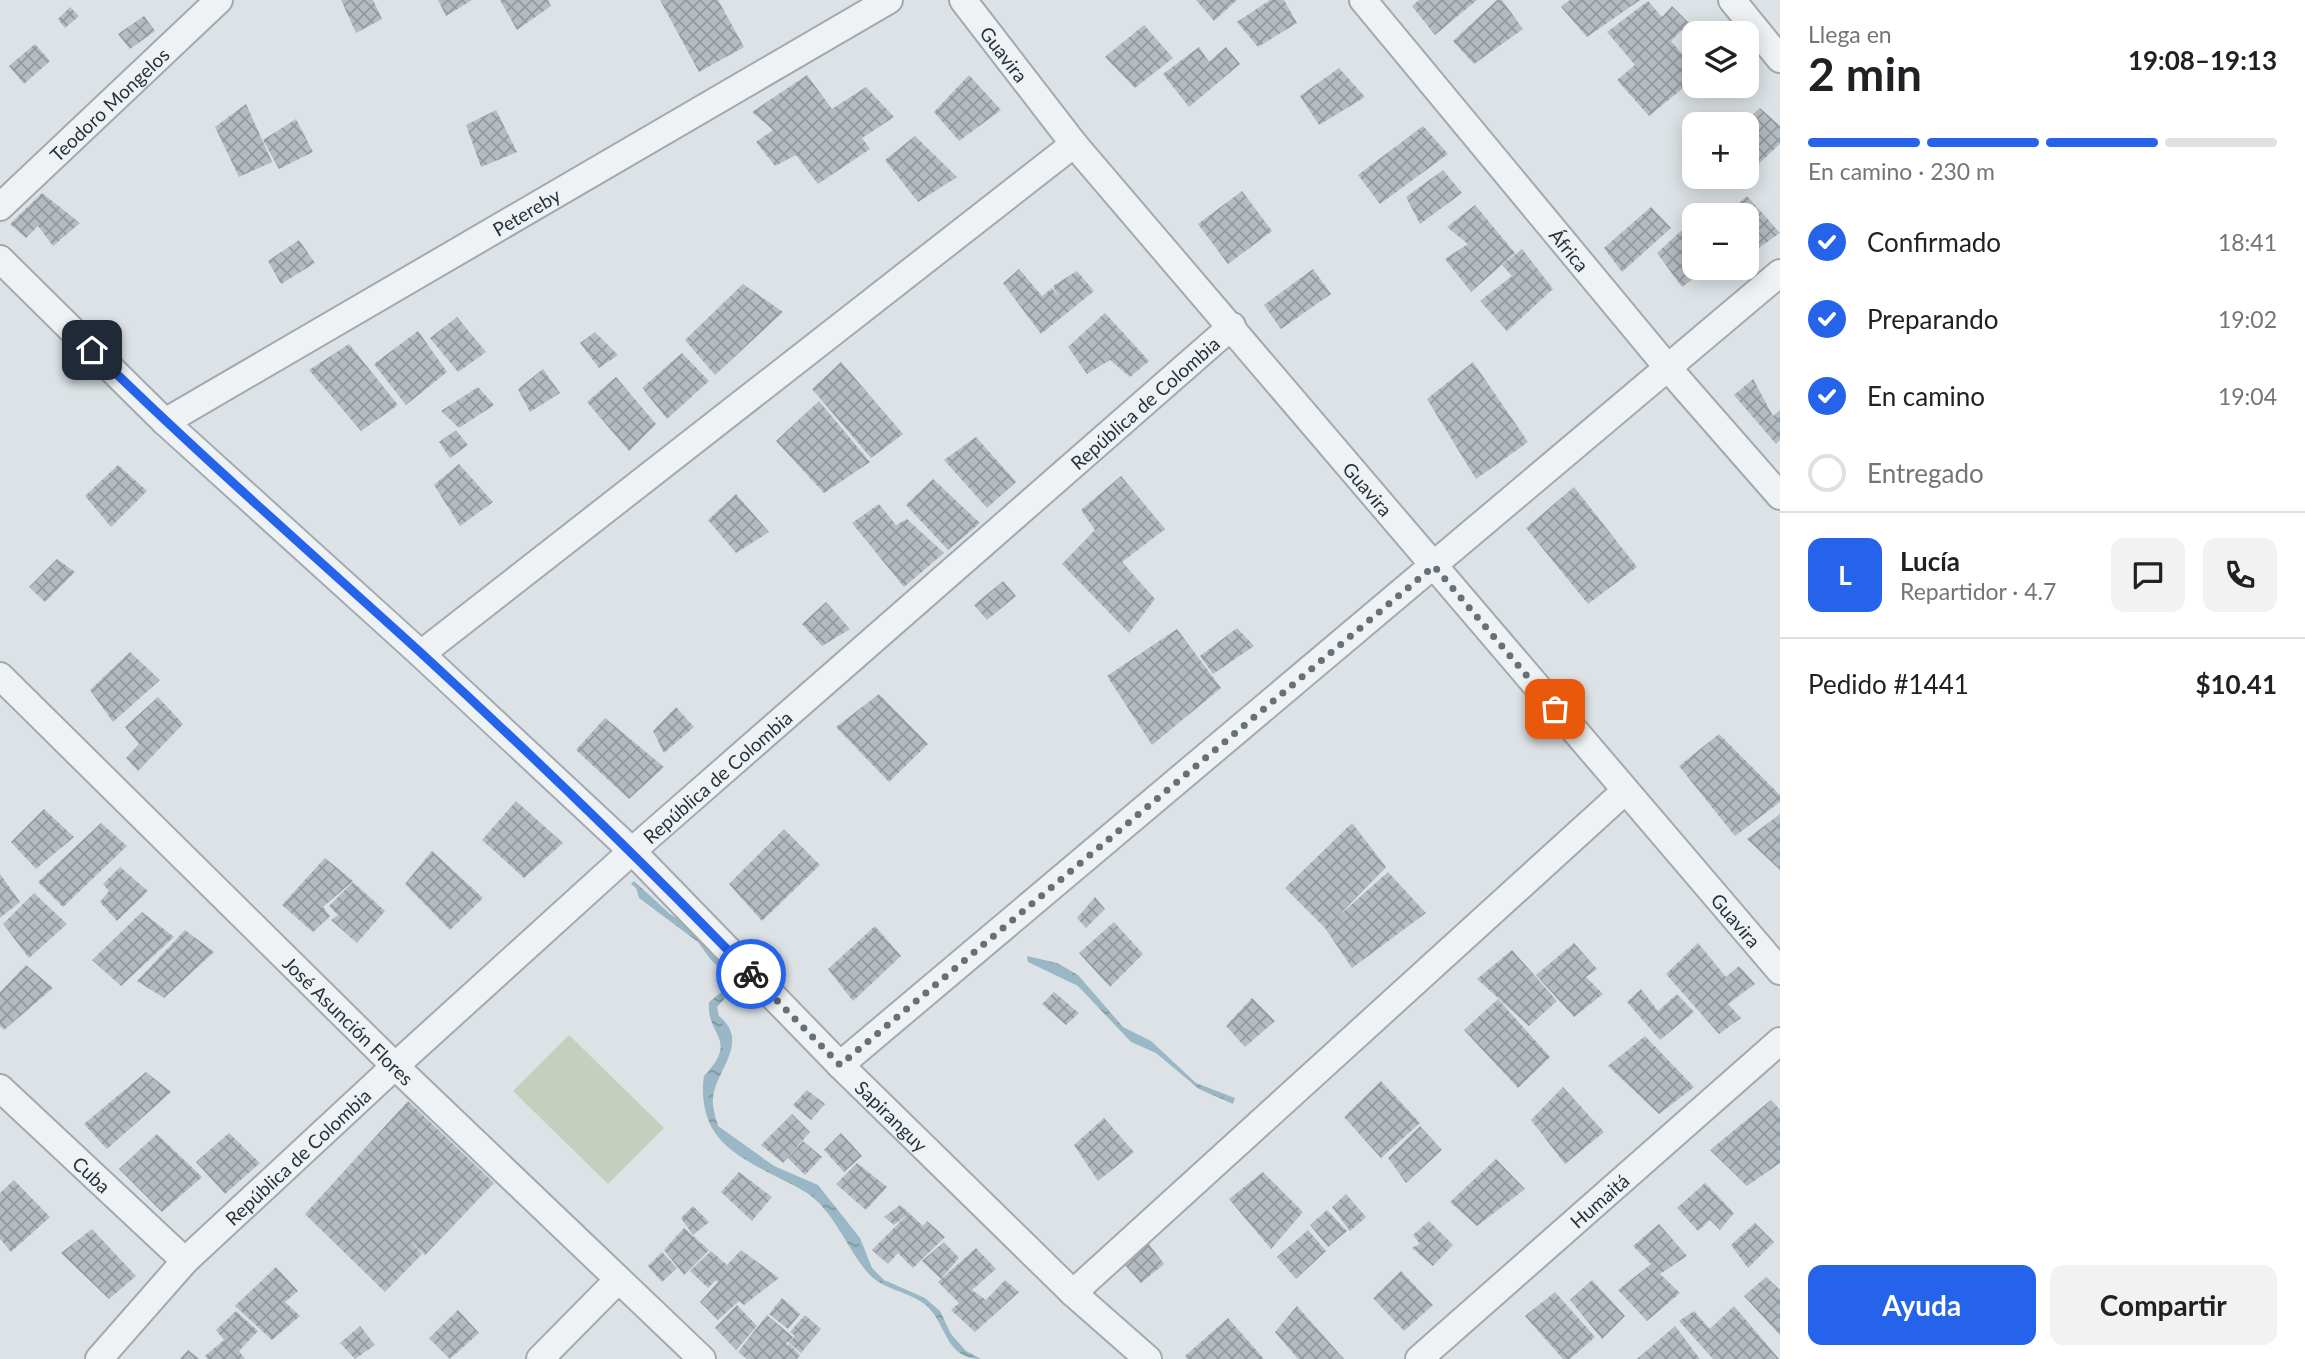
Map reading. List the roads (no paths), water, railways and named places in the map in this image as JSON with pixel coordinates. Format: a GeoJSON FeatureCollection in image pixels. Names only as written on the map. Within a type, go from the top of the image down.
{"type":"FeatureCollection","features":[{"type":"Feature","properties":{"kind":"street","name":"Petereby"},"geometry":{"type":"LineString","coordinates":[[165,422],[889,0]]}},
{"type":"Feature","properties":{"kind":"street","name":"Guavira"},"geometry":{"type":"LineString","coordinates":[[963,0],[1074,144],[1780,971]]}},
{"type":"Feature","properties":{"kind":"street","name":"África"},"geometry":{"type":"LineString","coordinates":[[1363,0],[1668,368],[1780,496]]}},
{"type":"Feature","properties":{"kind":"street"},"geometry":{"type":"LineString","coordinates":[[1732,0],[1780,59]]}},
{"type":"Feature","properties":{"kind":"street","name":"Teodoro Mongelos"},"geometry":{"type":"LineString","coordinates":[[0,207],[204,5]]}},
{"type":"Feature","properties":{"kind":"street"},"geometry":{"type":"LineString","coordinates":[[421,654],[1074,144]]}},
{"type":"Feature","properties":{"kind":"street","name":"Sapiranguy"},"geometry":{"type":"LineString","coordinates":[[0,260],[165,422],[421,654],[632,851],[840,1065],[1073,1293],[1148,1359]]}},
{"type":"Feature","properties":{"kind":"street"},"geometry":{"type":"LineString","coordinates":[[840,1065],[1780,273]]}},
{"type":"Feature","properties":{"kind":"street","name":"República de Colombia"},"geometry":{"type":"LineString","coordinates":[[99,1359],[185,1261],[395,1066],[632,851],[1232,326]]}},
{"type":"Feature","properties":{"kind":"street","name":"José Asunción Flores"},"geometry":{"type":"LineString","coordinates":[[0,676],[395,1066],[702,1359]]}},
{"type":"Feature","properties":{"kind":"street"},"geometry":{"type":"LineString","coordinates":[[1073,1293],[1625,791]]}},
{"type":"Feature","properties":{"kind":"street","name":"Humaitá"},"geometry":{"type":"LineString","coordinates":[[1419,1359],[1780,1041]]}},
{"type":"Feature","properties":{"kind":"street","name":"Cuba"},"geometry":{"type":"LineString","coordinates":[[0,1088],[185,1261]]}},
{"type":"Feature","properties":{"kind":"street"},"geometry":{"type":"LineString","coordinates":[[540,1359],[618,1280]]}},
{"type":"Feature","properties":{"kind":"water"},"geometry":{"type":"Polygon","coordinates":[[[634,881],[670,914],[687,925],[732,969],[732,991],[717,1007],[719,1016],[732,1036],[729,1057],[713,1098],[718,1126],[774,1166],[818,1185],[860,1238],[872,1268],[884,1280],[925,1298],[940,1311],[951,1334],[966,1351],[981,1359],[969,1358],[954,1348],[928,1307],[914,1297],[874,1279],[817,1201],[742,1158],[720,1139],[712,1128],[704,1103],[704,1076],[720,1053],[721,1045],[709,1014],[709,1002],[728,987],[726,974],[698,942],[639,898],[636,888],[631,884],[634,881]]]}},
{"type":"Feature","properties":{"kind":"water"},"geometry":{"type":"Polygon","coordinates":[[[1027,956],[1057,963],[1078,975],[1123,1027],[1151,1041],[1196,1083],[1235,1098],[1233,1104],[1199,1089],[1156,1053],[1131,1042],[1078,986],[1028,962],[1027,956]]]}}]}
